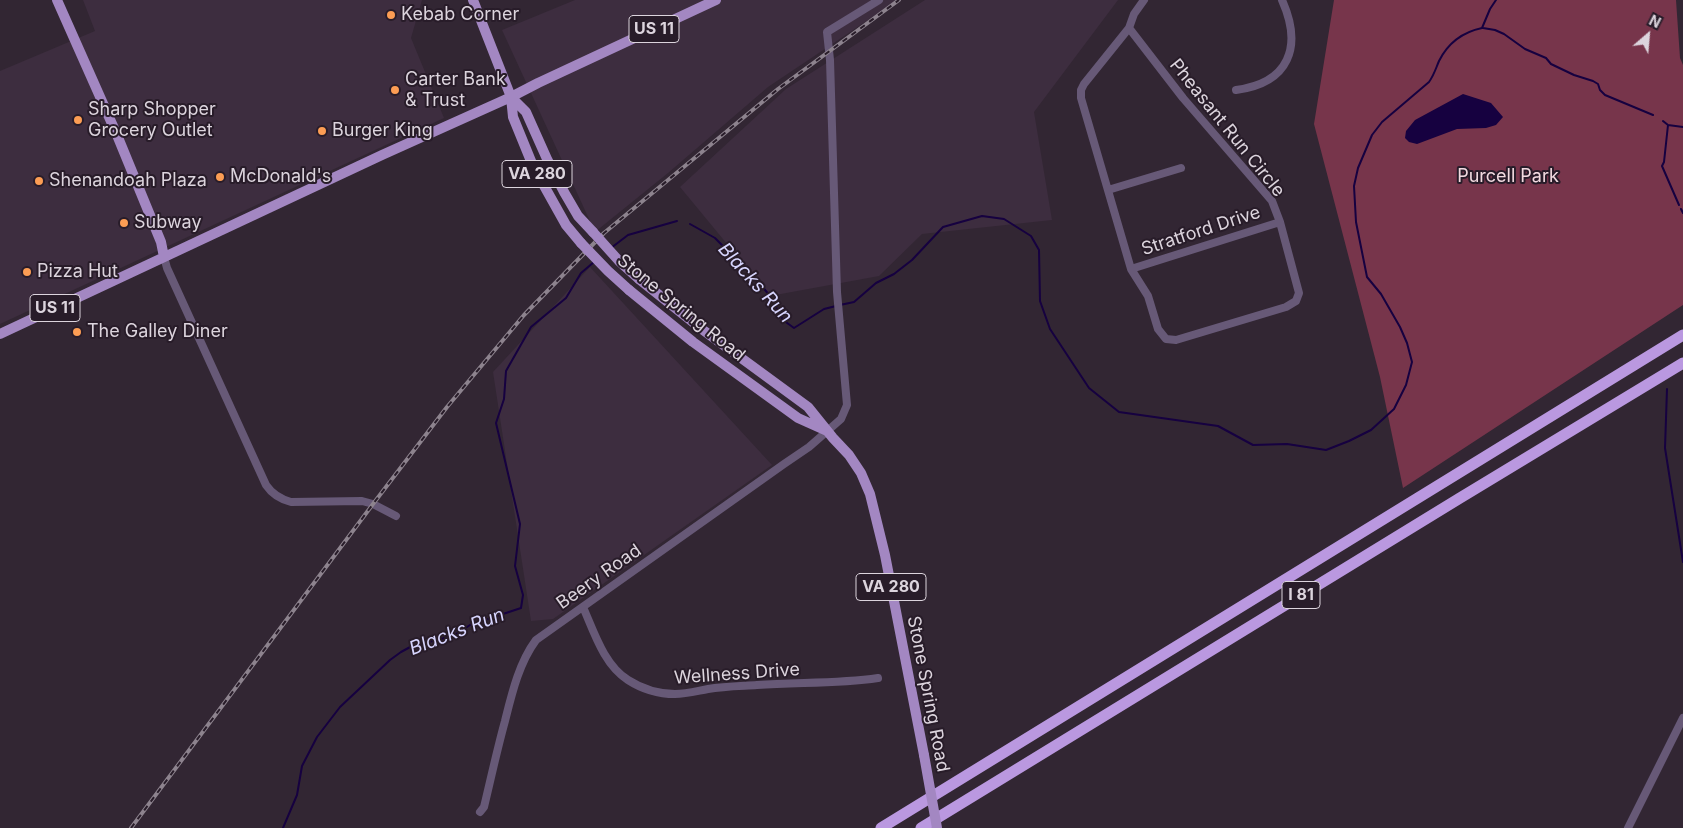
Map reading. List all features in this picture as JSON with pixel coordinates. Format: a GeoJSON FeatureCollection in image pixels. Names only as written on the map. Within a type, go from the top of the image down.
{"type":"FeatureCollection","features":[{"type":"Feature","properties":{"kind":"highway","name":"I 81"},"geometry":{"type":"LineString","coordinates":[[881,828],[1683,335]]}},
{"type":"Feature","properties":{"kind":"highway","name":"I 81"},"geometry":{"type":"LineString","coordinates":[[921,828],[1683,363]]}},
{"type":"Feature","properties":{"kind":"main road"},"geometry":{"type":"LineString","coordinates":[[57,0],[117,135],[161,242],[164,257]]}},
{"type":"Feature","properties":{"kind":"main road","name":"Stone Spring Road"},"geometry":{"type":"LineString","coordinates":[[473,0],[511,97],[513,117],[533,166],[566,224],[581,243],[629,290],[693,342],[798,418],[828,432]]}},
{"type":"Feature","properties":{"kind":"main road","name":"US 11"},"geometry":{"type":"LineString","coordinates":[[0,334],[716,0]]}},
{"type":"Feature","properties":{"kind":"main road","name":"Stone Spring Road"},"geometry":{"type":"LineString","coordinates":[[511,97],[526,112],[547,159],[578,216],[619,261],[703,330],[808,407],[849,455],[861,473],[870,494],[885,555],[938,828]]}},
{"type":"Feature","properties":{"kind":"street"},"geometry":{"type":"LineString","coordinates":[[828,432],[841,419],[847,405],[838,316],[830,60],[827,32],[879,0]]}},
{"type":"Feature","properties":{"kind":"street"},"geometry":{"type":"LineString","coordinates":[[1129,28],[1134,14],[1144,0]]}},
{"type":"Feature","properties":{"kind":"street"},"geometry":{"type":"LineString","coordinates":[[1236,90],[1250,88],[1265,82],[1281,70],[1288,58],[1291,50],[1291,37],[1287,13],[1282,0]]}},
{"type":"Feature","properties":{"kind":"street","name":"Pheasant Run Circle"},"geometry":{"type":"LineString","coordinates":[[1129,28],[1183,98],[1272,201],[1280,222],[1299,294],[1296,301],[1286,307],[1176,340],[1166,339],[1158,329],[1148,296],[1131,269],[1080,95],[1085,82],[1129,28]]}},
{"type":"Feature","properties":{"kind":"street"},"geometry":{"type":"LineString","coordinates":[[1108,190],[1181,168]]}},
{"type":"Feature","properties":{"kind":"street","name":"Stratford Drive"},"geometry":{"type":"LineString","coordinates":[[1131,269],[1280,222]]}},
{"type":"Feature","properties":{"kind":"street"},"geometry":{"type":"LineString","coordinates":[[164,257],[167,268],[271,492],[291,502],[367,502],[396,516]]}},
{"type":"Feature","properties":{"kind":"street","name":"Beery Road"},"geometry":{"type":"LineString","coordinates":[[480,812],[484,807],[508,708],[522,663],[539,637],[828,432]]}},
{"type":"Feature","properties":{"kind":"street","name":"Wellness Drive"},"geometry":{"type":"LineString","coordinates":[[583,607],[600,647],[615,668],[626,679],[656,693],[675,694],[709,688],[845,682],[878,678]]}},
{"type":"Feature","properties":{"kind":"street"},"geometry":{"type":"LineString","coordinates":[[1628,828],[1683,718]]}},
{"type":"Feature","properties":{"kind":"shaded area"},"geometry":{"type":"Polygon","coordinates":[[[83,0],[422,0],[411,38],[444,118],[0,324],[0,71],[95,31],[83,0]]]}},
{"type":"Feature","properties":{"kind":"shaded area"},"geometry":{"type":"Polygon","coordinates":[[[575,0],[898,0],[768,87],[668,173],[595,232],[502,30],[575,0]]]}},
{"type":"Feature","properties":{"kind":"shaded area"},"geometry":{"type":"Polygon","coordinates":[[[925,0],[1118,0],[1034,112],[1052,220],[922,234],[879,276],[770,296],[680,187],[786,89],[925,0]]]}},
{"type":"Feature","properties":{"kind":"shaded area"},"geometry":{"type":"Polygon","coordinates":[[[1463,94],[1491,103],[1503,117],[1496,125],[1486,128],[1457,129],[1417,144],[1409,142],[1405,138],[1406,131],[1415,120],[1463,94]]]}},
{"type":"Feature","properties":{"kind":"shaded area"},"geometry":{"type":"Polygon","coordinates":[[[590,267],[772,465],[553,619],[531,621],[493,372],[590,267]]]}},
{"type":"Feature","properties":{"kind":"green space","name":"Purcell Park"},"geometry":{"type":"Polygon","coordinates":[[[1334,0],[1676,0],[1680,58],[1683,65],[1683,305],[1403,488],[1380,377],[1314,124],[1334,0]]]}},
{"type":"Feature","properties":{"kind":"waterway","name":"Blacks Run"},"geometry":{"type":"LineString","coordinates":[[840,305],[854,302],[876,283],[894,274],[912,260],[943,227],[982,216],[1004,219],[1031,236],[1039,250],[1040,301],[1050,329],[1089,388],[1119,412],[1218,426],[1253,445],[1287,444],[1326,450],[1349,441],[1371,430],[1394,409],[1406,385],[1412,362],[1400,327],[1381,294],[1367,277],[1356,222],[1354,186],[1358,168],[1372,135],[1382,122],[1429,82],[1439,61],[1457,39],[1462,35],[1482,28],[1496,0]]}},
{"type":"Feature","properties":{"kind":"waterway"},"geometry":{"type":"LineString","coordinates":[[1483,28],[1504,34],[1525,49],[1546,58],[1551,64],[1598,84],[1600,90],[1605,95],[1653,115]]}},
{"type":"Feature","properties":{"kind":"waterway"},"geometry":{"type":"LineString","coordinates":[[1663,121],[1668,125],[1683,127]]}},
{"type":"Feature","properties":{"kind":"waterway"},"geometry":{"type":"LineString","coordinates":[[1668,125],[1662,166],[1679,205]]}},
{"type":"Feature","properties":{"kind":"waterway"},"geometry":{"type":"LineString","coordinates":[[1681,209],[1683,213]]}},
{"type":"Feature","properties":{"kind":"waterway","name":"Blacks Run"},"geometry":{"type":"LineString","coordinates":[[611,248],[628,235],[677,221]]}},
{"type":"Feature","properties":{"kind":"waterway","name":"Blacks Run"},"geometry":{"type":"LineString","coordinates":[[690,224],[715,238],[761,285],[770,296],[783,320],[794,328],[824,309],[836,306]]}},
{"type":"Feature","properties":{"kind":"waterway","name":"Blacks Run"},"geometry":{"type":"LineString","coordinates":[[283,828],[297,795],[302,766],[317,737],[340,707],[390,660],[412,646],[453,636],[470,625],[521,608],[523,595],[515,566],[520,524],[496,423],[504,399],[506,371],[531,327],[566,298],[581,273],[594,262]]}},
{"type":"Feature","properties":{"kind":"waterway"},"geometry":{"type":"LineString","coordinates":[[1667,389],[1665,448],[1683,562]]}},
{"type":"Feature","properties":{"kind":"railway"},"geometry":{"type":"LineString","coordinates":[[131,828],[447,407],[524,315],[604,233],[778,89],[899,0]]}},
{"type":"Feature","properties":{"kind":"place","name":"Kebab Corner"},"geometry":{"type":"Point","coordinates":[391,15]}},
{"type":"Feature","properties":{"kind":"place","name":"Carter Bank & Trust"},"geometry":{"type":"Point","coordinates":[395,90]}},
{"type":"Feature","properties":{"kind":"place","name":"Sharp Shopper Grocery Outlet"},"geometry":{"type":"Point","coordinates":[78,120]}},
{"type":"Feature","properties":{"kind":"place","name":"Burger King"},"geometry":{"type":"Point","coordinates":[322,131]}},
{"type":"Feature","properties":{"kind":"place","name":"McDonald's"},"geometry":{"type":"Point","coordinates":[220,177]}},
{"type":"Feature","properties":{"kind":"place","name":"Shenandoah Plaza"},"geometry":{"type":"Point","coordinates":[39,181]}},
{"type":"Feature","properties":{"kind":"place","name":"Subway"},"geometry":{"type":"Point","coordinates":[124,223]}},
{"type":"Feature","properties":{"kind":"place","name":"Pizza Hut"},"geometry":{"type":"Point","coordinates":[27,272]}},
{"type":"Feature","properties":{"kind":"place","name":"The Galley Diner"},"geometry":{"type":"Point","coordinates":[77,332]}}]}
